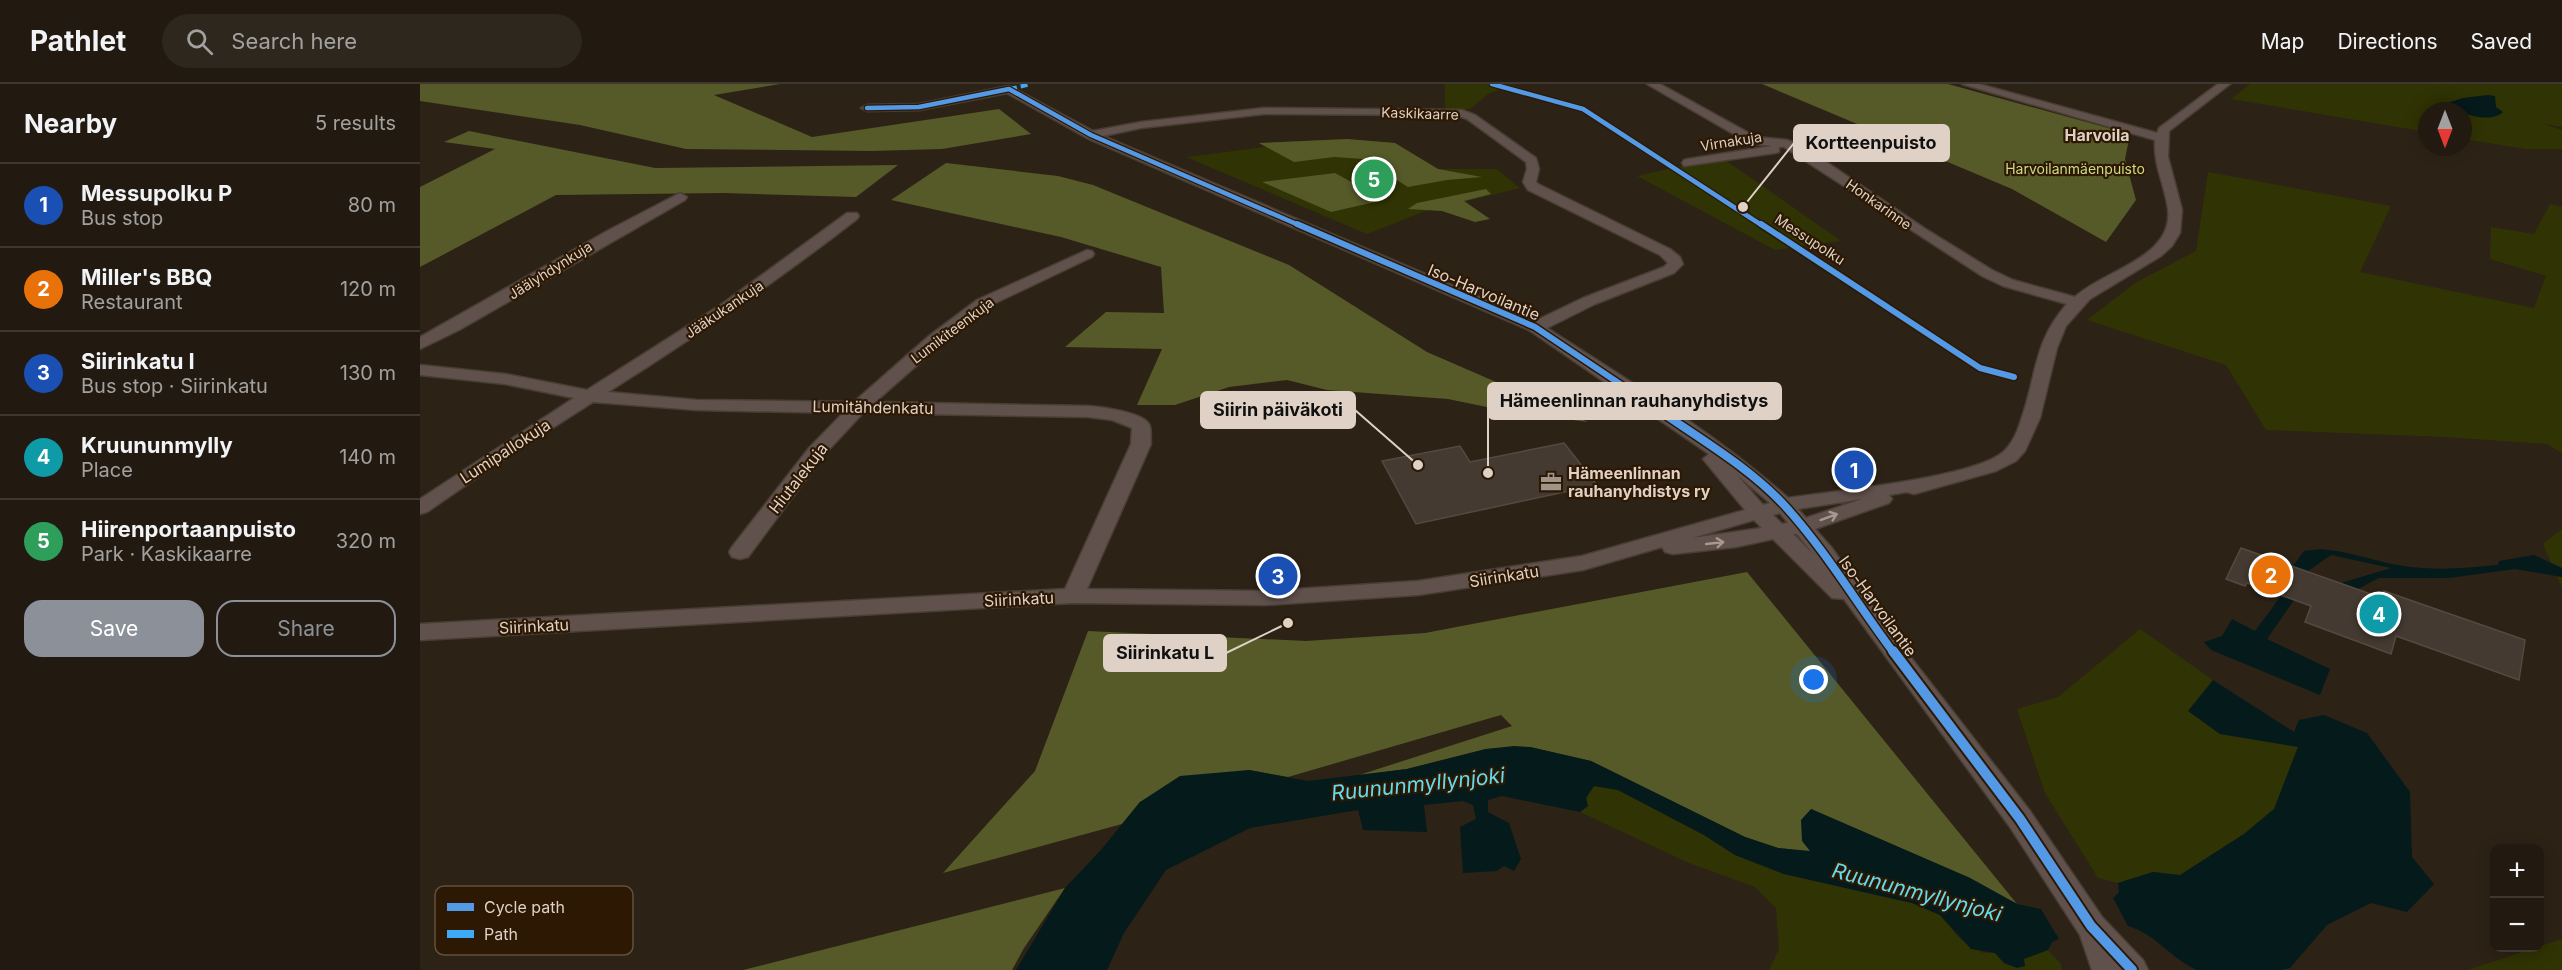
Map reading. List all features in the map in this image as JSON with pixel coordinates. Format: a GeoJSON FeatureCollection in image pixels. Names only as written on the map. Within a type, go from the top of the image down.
{"type":"FeatureCollection","features":[{"type":"Feature","properties":{"kind":"street","name":"Honkarinne"},"geometry":{"type":"LineString","coordinates":[[1652,84],[1753,140],[1794,146],[1919,231],[1987,273],[2018,286],[2076,302]]}},
{"type":"Feature","properties":{"kind":"street"},"geometry":{"type":"LineString","coordinates":[[1967,84],[2161,138]]}},
{"type":"Feature","properties":{"kind":"street"},"geometry":{"type":"LineString","coordinates":[[1927,483],[1990,466],[2008,458],[2023,443],[2054,332],[2076,302],[2162,248],[2173,234],[2176,216],[2161,154],[2163,130],[2225,84]]}},
{"type":"Feature","properties":{"kind":"street","name":"Iso-Harvoilantie"},"geometry":{"type":"LineString","coordinates":[[867,108],[919,107],[1009,89],[1091,135],[1534,327],[1639,396],[1753,477],[1803,526],[1873,625],[2020,819],[2091,926],[2132,970]]}},
{"type":"Feature","properties":{"kind":"street","name":"Kaskikaarre"},"geometry":{"type":"LineString","coordinates":[[1091,135],[1141,125],[1264,111],[1441,111],[1466,114],[1532,161],[1533,169],[1529,183],[1533,187],[1665,252],[1675,260],[1676,264],[1670,270],[1581,304],[1534,327]]}},
{"type":"Feature","properties":{"kind":"street","name":"Virnakuja"},"geometry":{"type":"LineString","coordinates":[[1688,163],[1794,146]]}},
{"type":"Feature","properties":{"kind":"street","name":"Jäälyhdynkuja"},"geometry":{"type":"LineString","coordinates":[[420,344],[491,306],[619,228],[680,197]]}},
{"type":"Feature","properties":{"kind":"street","name":"Jääkukankuja"},"geometry":{"type":"LineString","coordinates":[[591,396],[780,272],[852,216]]}},
{"type":"Feature","properties":{"kind":"street","name":"Lumikiteenkuja"},"geometry":{"type":"LineString","coordinates":[[859,407],[935,340],[983,303],[1088,254]]}},
{"type":"Feature","properties":{"kind":"street","name":"Lumitähdenkatu"},"geometry":{"type":"LineString","coordinates":[[420,370],[505,379],[591,396],[697,405],[1103,412],[1126,417],[1141,426],[1141,444],[1073,596]]}},
{"type":"Feature","properties":{"kind":"street","name":"Lumipallokuja"},"geometry":{"type":"LineString","coordinates":[[420,508],[480,464],[591,396]]}},
{"type":"Feature","properties":{"kind":"street","name":"Hiutalekuja"},"geometry":{"type":"LineString","coordinates":[[740,552],[816,452],[859,407]]}},
{"type":"Feature","properties":{"kind":"street","name":"Iso-Harvoilantie"},"geometry":{"type":"LineString","coordinates":[[1689,432],[1758,512],[1873,625]]}},
{"type":"Feature","properties":{"kind":"street","name":"Siirinkatu"},"geometry":{"type":"LineString","coordinates":[[420,632],[1073,596],[1266,598],[1418,588],[1583,563],[1758,512],[1927,483]]}},
{"type":"Feature","properties":{"kind":"street","name":"Siirinkatu"},"geometry":{"type":"LineString","coordinates":[[1616,554],[1736,540],[1778,532],[1803,526],[1927,483]]}},
{"type":"Feature","properties":{"kind":"street","name":"Iso-Harvoilantie"},"geometry":{"type":"LineString","coordinates":[[2091,926],[2108,970]]}},
{"type":"Feature","properties":{"kind":"green space"},"geometry":{"type":"Polygon","coordinates":[[[420,84],[780,84],[714,95],[812,137],[999,109],[1031,134],[942,149],[871,151],[686,149],[580,125],[420,101],[420,84]]]}},
{"type":"Feature","properties":{"kind":"green space"},"geometry":{"type":"Polygon","coordinates":[[[1445,84],[1514,84],[1488,94],[1470,109],[1445,109],[1445,84]]]}},
{"type":"Feature","properties":{"kind":"green space","name":"Harvoilanmäenpuisto"},"geometry":{"type":"Polygon","coordinates":[[[1762,84],[1948,84],[2130,134],[2125,159],[2136,200],[2106,242],[2012,189],[1762,84]]]}},
{"type":"Feature","properties":{"kind":"green space"},"geometry":{"type":"Polygon","coordinates":[[[2250,84],[2562,84],[2562,127],[2543,124],[2562,130],[2562,149],[2526,149],[2472,140],[2472,102],[2418,102],[2418,130],[2231,99],[2250,84]]]}},
{"type":"Feature","properties":{"kind":"green space"},"geometry":{"type":"Polygon","coordinates":[[[469,131],[655,168],[898,165],[856,197],[723,193],[556,195],[420,267],[420,187],[495,149],[444,142],[469,131]]]}},
{"type":"Feature","properties":{"kind":"green space"},"geometry":{"type":"Polygon","coordinates":[[[1347,139],[1395,143],[1438,169],[1497,169],[1520,188],[1423,212],[1367,234],[1186,157],[1265,147],[1259,143],[1347,139]]]}},
{"type":"Feature","properties":{"kind":"green space"},"geometry":{"type":"Polygon","coordinates":[[[1347,139],[1395,143],[1438,169],[1482,177],[1408,187],[1363,159],[1334,157],[1294,162],[1259,143],[1347,139]]]}},
{"type":"Feature","properties":{"kind":"green space"},"geometry":{"type":"Polygon","coordinates":[[[1721,157],[1840,241],[1775,250],[1637,176],[1721,157]]]}},
{"type":"Feature","properties":{"kind":"green space"},"geometry":{"type":"Polygon","coordinates":[[[946,163],[1058,176],[1093,185],[1289,265],[1427,352],[1588,422],[1506,411],[1448,399],[1327,390],[1287,380],[1229,387],[1175,405],[1137,405],[1162,349],[1065,347],[1106,312],[1164,313],[1161,267],[1061,237],[891,200],[946,163]]]}},
{"type":"Feature","properties":{"kind":"green space"},"geometry":{"type":"Polygon","coordinates":[[[2208,172],[2391,206],[2360,272],[2534,308],[2546,276],[2490,259],[2491,227],[2534,234],[2550,204],[2562,207],[2562,453],[2547,444],[2444,437],[2266,430],[2226,365],[2087,320],[2135,283],[2196,251],[2208,172]]]}},
{"type":"Feature","properties":{"kind":"green space"},"geometry":{"type":"Polygon","coordinates":[[[1335,173],[1384,200],[1331,212],[1262,182],[1335,173]]]}},
{"type":"Feature","properties":{"kind":"green space"},"geometry":{"type":"Polygon","coordinates":[[[1486,189],[1491,194],[1464,201],[1490,219],[1475,222],[1442,211],[1408,209],[1417,203],[1486,189]]]}},
{"type":"Feature","properties":{"kind":"green space"},"geometry":{"type":"Polygon","coordinates":[[[2562,529],[2562,588],[2543,544],[2562,529]]]}},
{"type":"Feature","properties":{"kind":"green space"},"geometry":{"type":"Polygon","coordinates":[[[1747,572],[2017,904],[1970,878],[1811,809],[1811,852],[1778,848],[1745,837],[1591,761],[1530,747],[1486,749],[1407,769],[1356,776],[1512,726],[1501,715],[1288,777],[1249,770],[1140,802],[1122,824],[943,873],[1035,771],[1088,631],[1306,641],[1425,633],[1747,572]]]}},
{"type":"Feature","properties":{"kind":"green space"},"geometry":{"type":"Polygon","coordinates":[[[2140,629],[2213,680],[2189,711],[2220,734],[2298,747],[2274,809],[2244,834],[2180,875],[2153,872],[2118,883],[2098,878],[2045,793],[2017,709],[2058,697],[2140,629]]]}},
{"type":"Feature","properties":{"kind":"green space"},"geometry":{"type":"Polygon","coordinates":[[[1594,786],[1618,790],[1704,835],[1735,855],[1784,874],[1912,903],[1940,915],[1959,938],[1983,953],[1995,953],[2004,963],[2048,950],[2061,964],[2062,970],[1769,970],[1779,949],[1776,908],[1755,887],[1689,863],[1580,812],[1588,806],[1586,798],[1594,786]]]}},
{"type":"Feature","properties":{"kind":"green space"},"geometry":{"type":"Polygon","coordinates":[[[1065,888],[1024,948],[1012,970],[743,970],[1065,888]]]}},
{"type":"Feature","properties":{"kind":"green space"},"geometry":{"type":"Polygon","coordinates":[[[2562,939],[2562,970],[2468,970],[2523,952],[2544,952],[2544,945],[2562,939]]]}},
{"type":"Feature","properties":{"kind":"water"},"geometry":{"type":"Polygon","coordinates":[[[2495,96],[2496,107],[2503,112],[2490,117],[2473,116],[2472,102],[2450,102],[2463,98],[2495,96]]]}},
{"type":"Feature","properties":{"kind":"water"},"geometry":{"type":"Polygon","coordinates":[[[2321,549],[2416,568],[2498,565],[2499,561],[2534,555],[2562,568],[2562,577],[2515,569],[2449,578],[2379,578],[2358,589],[2341,583],[2391,568],[2331,555],[2308,571],[2293,566],[2304,551],[2321,549]]]}},
{"type":"Feature","properties":{"kind":"water"},"geometry":{"type":"Polygon","coordinates":[[[2281,596],[2294,600],[2267,639],[2330,669],[2320,695],[2211,650],[2204,642],[2222,636],[2232,619],[2255,631],[2281,596]]]}},
{"type":"Feature","properties":{"kind":"water"},"geometry":{"type":"Polygon","coordinates":[[[2213,680],[2294,732],[2299,720],[2324,715],[2367,733],[2410,792],[2412,857],[2434,884],[2407,912],[2371,903],[2327,925],[2290,968],[2281,970],[2197,970],[2179,960],[2147,935],[2128,926],[2113,898],[2119,892],[2118,883],[2153,872],[2180,875],[2244,834],[2274,809],[2298,747],[2220,734],[2188,711],[2213,680]]]}},
{"type":"Feature","properties":{"kind":"water","name":"Ruununmyllynjoki"},"geometry":{"type":"Polygon","coordinates":[[[1530,747],[1591,761],[1745,837],[1778,848],[1810,851],[1802,841],[1801,820],[1811,809],[1970,878],[2017,904],[2041,909],[2059,939],[2052,942],[2048,950],[2024,959],[2025,966],[2017,968],[2004,963],[1995,953],[1971,949],[1940,915],[1912,903],[1784,874],[1735,855],[1704,835],[1618,790],[1594,786],[1586,798],[1588,806],[1580,812],[1502,796],[1488,800],[1488,812],[1509,823],[1521,859],[1514,871],[1504,866],[1497,871],[1463,873],[1460,827],[1476,819],[1473,805],[1463,801],[1424,805],[1427,832],[1363,830],[1358,810],[1250,828],[1166,870],[1124,933],[1107,970],[1016,970],[1065,888],[1101,850],[1140,802],[1180,776],[1249,770],[1308,781],[1407,769],[1486,749],[1530,747]]]}},
{"type":"Feature","properties":{"kind":"building"},"geometry":{"type":"Polygon","coordinates":[[[1564,443],[1597,485],[1416,524],[1382,461],[1460,446],[1470,462],[1564,443]]]}},
{"type":"Feature","properties":{"kind":"building"},"geometry":{"type":"Polygon","coordinates":[[[2241,548],[2382,598],[2384,591],[2525,640],[2519,680],[2396,636],[2391,654],[2305,622],[2311,606],[2247,583],[2245,586],[2226,579],[2241,548]]]}},
{"type":"Feature","properties":{"kind":"marked path"},"geometry":{"type":"LineString","coordinates":[[1010,89],[1031,84]]}},
{"type":"Feature","properties":{"kind":"cycle path","name":"Messupolku"},"geometry":{"type":"LineString","coordinates":[[1492,84],[1583,109],[1980,368],[2014,377]]}},
{"type":"Feature","properties":{"kind":"cycle path"},"geometry":{"type":"LineString","coordinates":[[867,108],[919,107],[1009,89],[1091,135],[1535,327],[1639,396],[1753,477],[1784,505],[1824,553],[1873,625],[2020,819],[2091,926],[2132,970]]}},
{"type":"Feature","properties":{"kind":"place","name":"Hiirenportaanpuisto"},"geometry":{"type":"Point","coordinates":[1374,179]}},
{"type":"Feature","properties":{"kind":"place","name":"Kortteenpuisto"},"geometry":{"type":"Point","coordinates":[1743,207]}},
{"type":"Feature","properties":{"kind":"place","name":"Siirin päiväkoti"},"geometry":{"type":"Point","coordinates":[1418,465]}},
{"type":"Feature","properties":{"kind":"place","name":"Messupolku P"},"geometry":{"type":"Point","coordinates":[1854,470]}},
{"type":"Feature","properties":{"kind":"place","name":"Hämeenlinnan rauhanyhdistys"},"geometry":{"type":"Point","coordinates":[1488,473]}},
{"type":"Feature","properties":{"kind":"place","name":"Hämeenlinnan rauhanyhdistys ry"},"geometry":{"type":"Point","coordinates":[1551,482]}},
{"type":"Feature","properties":{"kind":"place","name":"Miller's BBQ"},"geometry":{"type":"Point","coordinates":[2271,575]}},
{"type":"Feature","properties":{"kind":"place","name":"Siirinkatu I"},"geometry":{"type":"Point","coordinates":[1278,576]}},
{"type":"Feature","properties":{"kind":"place","name":"Kruununmylly"},"geometry":{"type":"Point","coordinates":[2379,614]}},
{"type":"Feature","properties":{"kind":"place","name":"Siirinkatu L"},"geometry":{"type":"Point","coordinates":[1288,623]}},
{"type":"Feature","properties":{"kind":"district","name":"Harvoila"},"geometry":{"type":"Point","coordinates":[2097,135]}}]}
